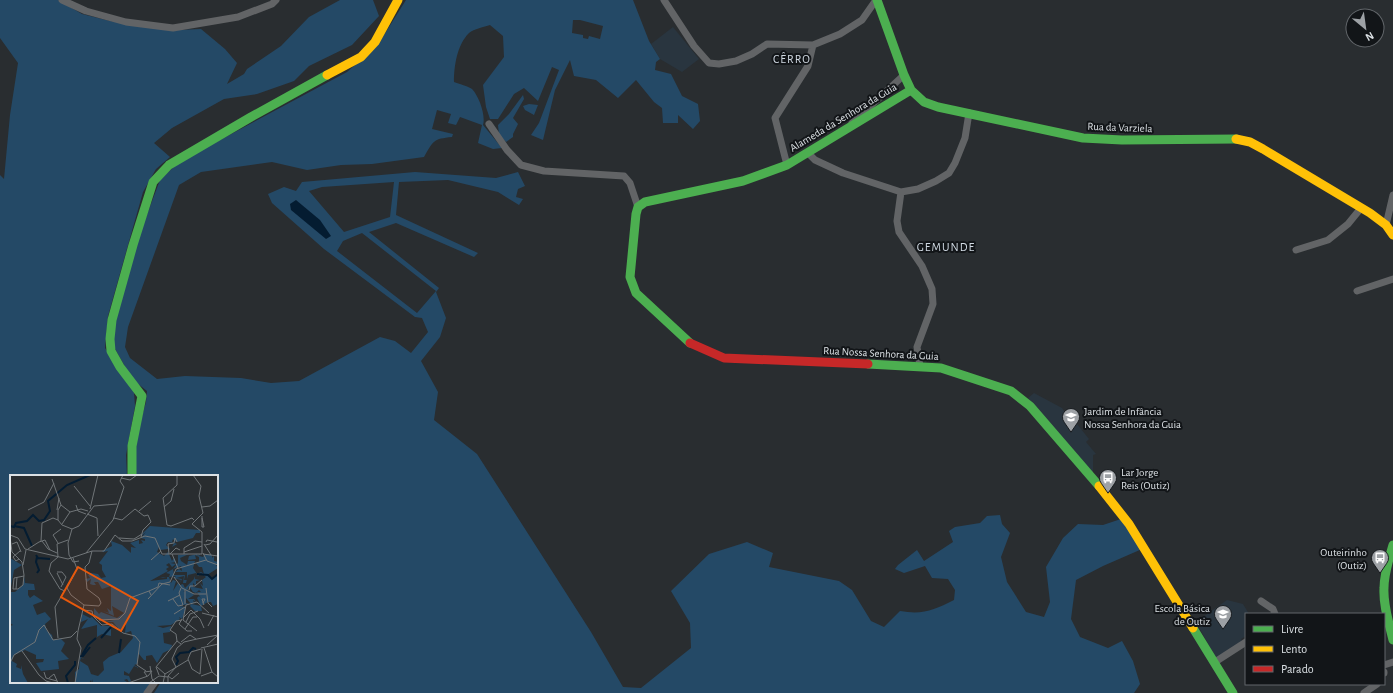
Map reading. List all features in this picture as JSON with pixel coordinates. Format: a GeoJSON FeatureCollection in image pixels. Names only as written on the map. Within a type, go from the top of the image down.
{"type":"FeatureCollection","features":[{"type":"Feature","properties":{"kind":"street"},"geometry":{"type":"LineString","coordinates":[[62,0],[86,11],[126,22],[173,28],[238,17],[272,4],[276,0]]}},
{"type":"Feature","properties":{"kind":"street"},"geometry":{"type":"LineString","coordinates":[[132,475],[132,446],[142,396],[120,367],[111,351],[110,338],[112,320],[133,245],[153,182],[169,164],[361,57],[374,42],[398,0]]}},
{"type":"Feature","properties":{"kind":"street"},"geometry":{"type":"LineString","coordinates":[[664,0],[694,46],[709,63],[719,64],[736,61],[752,54],[767,44],[813,45],[840,34],[862,20],[876,0]]}},
{"type":"Feature","properties":{"kind":"street","name":"Rua da Varziela"},"geometry":{"type":"LineString","coordinates":[[876,0],[911,90],[924,102],[938,107],[1082,138],[1104,141],[1239,139],[1250,142],[1264,149],[1386,224],[1393,235]]}},
{"type":"Feature","properties":{"kind":"street"},"geometry":{"type":"LineString","coordinates":[[488,124],[520,165],[544,171],[624,176],[630,183],[638,207],[645,202],[653,200],[699,192],[743,181],[787,165],[774,118],[808,66],[813,45]]}},
{"type":"Feature","properties":{"kind":"street"},"geometry":{"type":"LineString","coordinates":[[850,128],[850,124],[904,75]]}},
{"type":"Feature","properties":{"kind":"street","name":"Alameda da Senhora da Guia"},"geometry":{"type":"LineString","coordinates":[[787,165],[911,90]]}},
{"type":"Feature","properties":{"kind":"street"},"geometry":{"type":"LineString","coordinates":[[808,153],[815,160],[843,173],[901,192],[918,189],[949,173],[965,138],[969,113]]}},
{"type":"Feature","properties":{"kind":"street"},"geometry":{"type":"LineString","coordinates":[[901,192],[897,221],[899,232],[922,266],[932,289],[933,304],[917,347],[920,366]]}},
{"type":"Feature","properties":{"kind":"street"},"geometry":{"type":"LineString","coordinates":[[1386,224],[1393,195]]}},
{"type":"Feature","properties":{"kind":"street","name":"Rua Nossa Senhora da Guia"},"geometry":{"type":"LineString","coordinates":[[638,207],[630,277],[636,293],[687,342],[724,358],[941,368],[1011,391],[1030,406],[1129,524],[1233,693]]}},
{"type":"Feature","properties":{"kind":"street"},"geometry":{"type":"LineString","coordinates":[[1296,250],[1328,240],[1348,224],[1361,208]]}},
{"type":"Feature","properties":{"kind":"street"},"geometry":{"type":"LineString","coordinates":[[1357,291],[1393,279]]}},
{"type":"Feature","properties":{"kind":"street"},"geometry":{"type":"LineString","coordinates":[[1393,545],[1386,574],[1384,593],[1385,608],[1393,640]]}},
{"type":"Feature","properties":{"kind":"street"},"geometry":{"type":"LineString","coordinates":[[1261,601],[1273,610],[1274,613]]}},
{"type":"Feature","properties":{"kind":"street"},"geometry":{"type":"LineString","coordinates":[[1215,662],[1245,643]]}},
{"type":"Feature","properties":{"kind":"street"},"geometry":{"type":"LineString","coordinates":[[147,693],[154,683]]}},
{"type":"Feature","properties":{"kind":"street"},"geometry":{"type":"LineString","coordinates":[[1364,693],[1376,685]]}},
{"type":"Feature","properties":{"kind":"shaded area"},"geometry":{"type":"Polygon","coordinates":[[[0,0],[58,0],[82,14],[110,21],[179,30],[201,29],[225,49],[237,63],[227,84],[244,74],[247,69],[281,46],[309,17],[340,0],[373,0],[379,16],[352,45],[309,66],[294,81],[257,94],[224,99],[172,128],[154,143],[170,157],[156,169],[143,192],[108,316],[105,348],[130,384],[134,393],[135,406],[126,455],[127,475],[10,475],[10,683],[150,683],[144,693],[0,693],[0,175],[4,179],[10,115],[18,63],[0,38],[0,0]]]}},
{"type":"Feature","properties":{"kind":"shaded area"},"geometry":{"type":"Polygon","coordinates":[[[406,0],[633,0],[649,41],[660,59],[656,62],[655,70],[671,74],[682,96],[698,104],[700,121],[693,129],[678,115],[678,123],[663,123],[662,108],[654,102],[636,80],[618,98],[596,80],[574,76],[570,60],[555,90],[543,140],[531,135],[539,123],[559,70],[552,67],[538,101],[524,88],[514,94],[498,119],[490,119],[486,107],[483,85],[504,57],[503,36],[490,25],[474,30],[465,38],[459,50],[454,82],[466,86],[475,92],[483,112],[483,125],[502,148],[493,149],[478,143],[482,125],[460,117],[456,125],[448,123],[451,114],[437,110],[432,129],[453,134],[452,137],[435,141],[424,157],[372,164],[341,165],[307,170],[272,162],[201,172],[179,185],[128,327],[125,347],[130,358],[157,379],[185,376],[241,378],[271,383],[299,381],[380,337],[395,341],[411,353],[428,332],[422,318],[415,317],[324,249],[272,203],[268,194],[284,187],[296,191],[302,182],[415,172],[496,178],[518,172],[525,186],[518,189],[516,197],[523,199],[519,205],[498,192],[448,180],[399,182],[396,215],[478,253],[474,257],[396,223],[369,232],[439,288],[436,292],[446,318],[440,337],[421,361],[438,392],[434,420],[477,454],[591,632],[623,687],[641,688],[691,648],[690,623],[671,591],[709,554],[747,542],[773,553],[769,567],[839,581],[852,590],[871,621],[884,627],[900,611],[928,611],[954,600],[955,590],[948,579],[932,578],[925,566],[904,573],[895,569],[898,565],[917,550],[924,561],[953,542],[949,531],[955,527],[980,523],[987,516],[1000,515],[1002,524],[1010,533],[1001,557],[1007,582],[1026,612],[1044,617],[1050,602],[1046,567],[1063,538],[1078,524],[1103,525],[1121,519],[1142,549],[1076,580],[1071,619],[1080,637],[1108,648],[1122,641],[1133,661],[1140,684],[1134,693],[154,693],[160,683],[218,683],[218,475],[136,475],[136,437],[146,402],[147,391],[132,379],[114,347],[114,324],[137,241],[160,180],[179,162],[347,72],[377,46],[406,0]],[[573,20],[572,33],[583,35],[583,38],[588,39],[589,36],[600,39],[603,26],[580,20],[573,20]],[[394,182],[322,187],[309,191],[344,232],[390,217],[394,182]],[[362,233],[343,241],[337,251],[417,313],[436,291],[362,233]]]}},
{"type":"Feature","properties":{"kind":"shaded area"},"geometry":{"type":"Polygon","coordinates":[[[673,27],[699,59],[682,72],[660,59],[651,44],[673,27]]]}},
{"type":"Feature","properties":{"kind":"shaded area"},"geometry":{"type":"Polygon","coordinates":[[[523,95],[524,99],[513,118],[518,124],[513,137],[506,142],[499,135],[498,125],[509,114],[523,95]]]}},
{"type":"Feature","properties":{"kind":"shaded area"},"geometry":{"type":"Polygon","coordinates":[[[529,104],[538,105],[534,115],[525,110],[523,106],[529,104]]]}},
{"type":"Feature","properties":{"kind":"shaded area"},"geometry":{"type":"Polygon","coordinates":[[[296,200],[320,220],[331,236],[326,239],[291,210],[290,204],[296,200]]]}},
{"type":"Feature","properties":{"kind":"shaded area","name":"Jardim de Infância Nossa Senhora da Guia"},"geometry":{"type":"Polygon","coordinates":[[[1034,393],[1062,408],[1074,426],[1077,424],[1089,439],[1086,442],[1096,454],[1093,455],[1093,475],[1028,398],[1034,393]]]}},
{"type":"Feature","properties":{"kind":"shaded area","name":"Escola Básica de Outiz"},"geometry":{"type":"Polygon","coordinates":[[[1227,600],[1243,604],[1248,613],[1245,613],[1245,637],[1241,639],[1242,641],[1216,658],[1196,622],[1227,600]]]}},
{"type":"Feature","properties":{"kind":"traffic: fast"},"geometry":{"type":"LineString","coordinates":[[877,0],[904,75],[911,90],[924,102],[938,107],[1083,138],[1122,140],[1236,139]]}},
{"type":"Feature","properties":{"kind":"traffic: fast"},"geometry":{"type":"LineString","coordinates":[[132,475],[132,446],[142,396],[120,367],[111,351],[110,339],[112,320],[133,245],[153,182],[169,165],[327,75]]}},
{"type":"Feature","properties":{"kind":"traffic: fast"},"geometry":{"type":"LineString","coordinates":[[690,343],[636,293],[630,277],[638,207],[645,202],[743,181],[787,165],[911,90]]}},
{"type":"Feature","properties":{"kind":"traffic: fast"},"geometry":{"type":"LineString","coordinates":[[868,364],[941,368],[1011,391],[1030,406],[1099,486]]}},
{"type":"Feature","properties":{"kind":"traffic: fast"},"geometry":{"type":"LineString","coordinates":[[1393,545],[1384,582],[1384,601],[1393,640]]}},
{"type":"Feature","properties":{"kind":"traffic: fast"},"geometry":{"type":"LineString","coordinates":[[1193,628],[1233,693]]}},
{"type":"Feature","properties":{"kind":"traffic: slow"},"geometry":{"type":"LineString","coordinates":[[327,75],[361,57],[375,42],[398,0]]}},
{"type":"Feature","properties":{"kind":"traffic: slow"},"geometry":{"type":"LineString","coordinates":[[1236,139],[1250,142],[1263,149],[1370,213],[1386,225],[1393,235]]}},
{"type":"Feature","properties":{"kind":"traffic: slow"},"geometry":{"type":"LineString","coordinates":[[1099,486],[1129,524],[1193,628]]}},
{"type":"Feature","properties":{"kind":"traffic: jam"},"geometry":{"type":"LineString","coordinates":[[690,343],[724,358],[868,364]]}},
{"type":"Feature","properties":{"kind":"place","name":"Jardim de Infância Nossa Senhora da Guia"},"geometry":{"type":"Point","coordinates":[1071,432]}},
{"type":"Feature","properties":{"kind":"place","name":"Lar Jorge Reis (Outiz)"},"geometry":{"type":"Point","coordinates":[1108,493]}},
{"type":"Feature","properties":{"kind":"place","name":"Outeirinho (Outiz)"},"geometry":{"type":"Point","coordinates":[1380,573]}},
{"type":"Feature","properties":{"kind":"place","name":"Escola Básica de Outiz"},"geometry":{"type":"Point","coordinates":[1223,629]}},
{"type":"Feature","properties":{"kind":"district","name":"CÊRRO"},"geometry":{"type":"Point","coordinates":[792,59]}},
{"type":"Feature","properties":{"kind":"district","name":"GEMUNDE"},"geometry":{"type":"Point","coordinates":[946,247]}}]}
